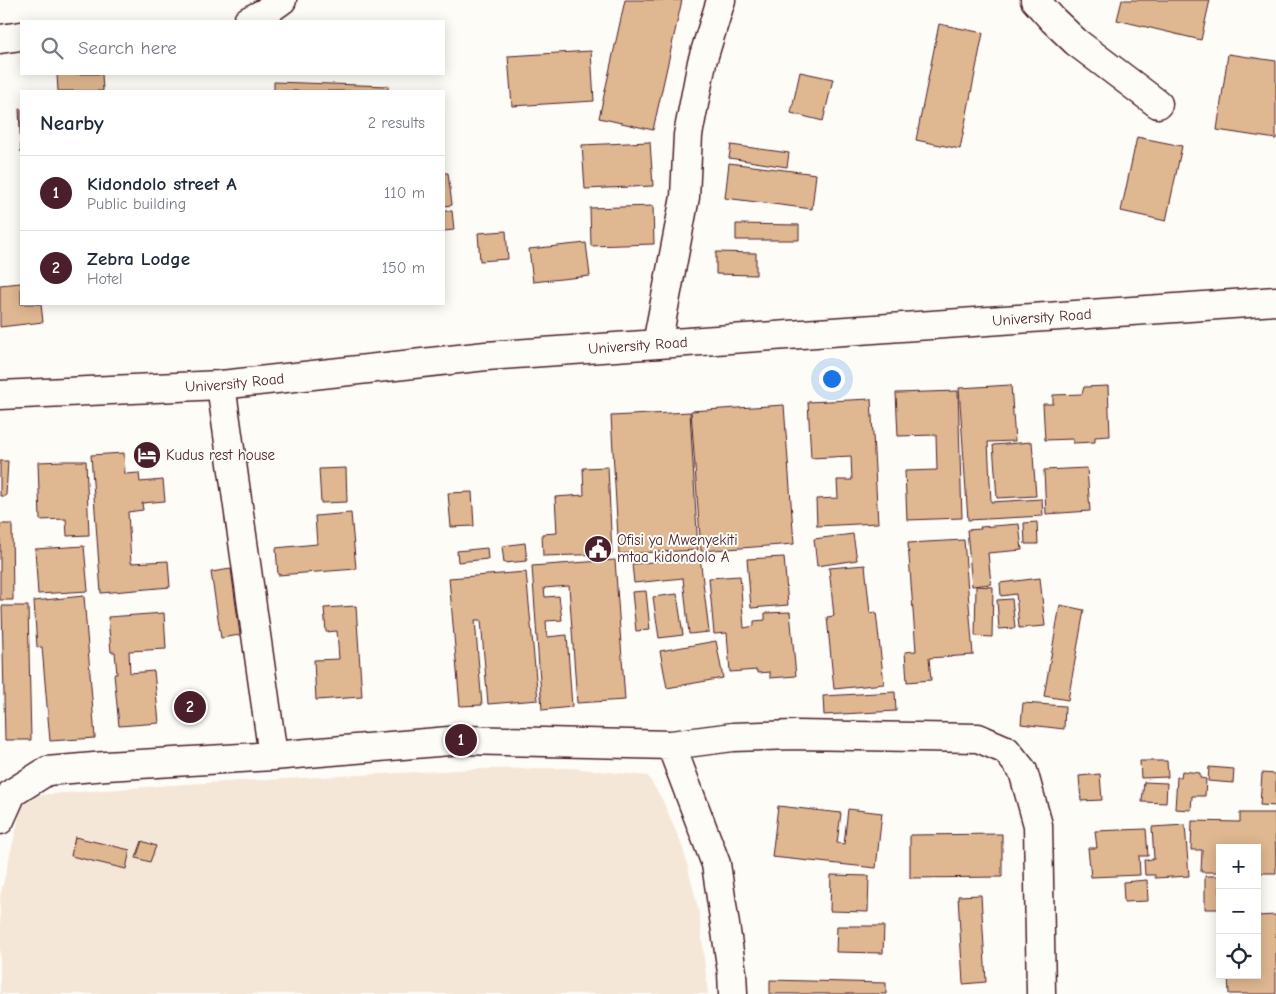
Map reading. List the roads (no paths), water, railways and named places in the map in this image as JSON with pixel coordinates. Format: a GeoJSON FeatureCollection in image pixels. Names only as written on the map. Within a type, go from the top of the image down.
{"type":"FeatureCollection","features":[{"type":"Feature","properties":{"kind":"street"},"geometry":{"type":"LineString","coordinates":[[250,20],[282,0]]}},
{"type":"Feature","properties":{"kind":"street"},"geometry":{"type":"LineString","coordinates":[[1035,0],[1052,20],[1076,42],[1158,104]]}},
{"type":"Feature","properties":{"kind":"street"},"geometry":{"type":"LineString","coordinates":[[657,344],[685,197],[690,126],[702,62],[722,1]]}},
{"type":"Feature","properties":{"kind":"street"},"geometry":{"type":"LineString","coordinates":[[0,39],[20,36]]}},
{"type":"Feature","properties":{"kind":"street","name":"University Road"},"geometry":{"type":"LineString","coordinates":[[0,395],[221,385],[486,356],[1276,302]]}},
{"type":"Feature","properties":{"kind":"street"},"geometry":{"type":"LineString","coordinates":[[221,385],[273,756]]}},
{"type":"Feature","properties":{"kind":"street"},"geometry":{"type":"LineString","coordinates":[[0,820],[12,793],[47,771],[106,766],[273,756],[461,740],[671,745],[733,737],[795,735],[978,738],[1006,750],[1023,771],[1038,825],[1041,994]]}},
{"type":"Feature","properties":{"kind":"street"},"geometry":{"type":"LineString","coordinates":[[671,745],[716,864],[732,972],[733,994]]}},
{"type":"Feature","properties":{"kind":"place","name":"Kudus rest house"},"geometry":{"type":"Point","coordinates":[147,455]}},
{"type":"Feature","properties":{"kind":"place","name":"Ofisi ya Mwenyekiti mtaa kidondolo A"},"geometry":{"type":"Point","coordinates":[598,549]}},
{"type":"Feature","properties":{"kind":"place","name":"Zebra Lodge"},"geometry":{"type":"Point","coordinates":[190,707]}},
{"type":"Feature","properties":{"kind":"place","name":"Kidondolo street A"},"geometry":{"type":"Point","coordinates":[461,740]}}]}
